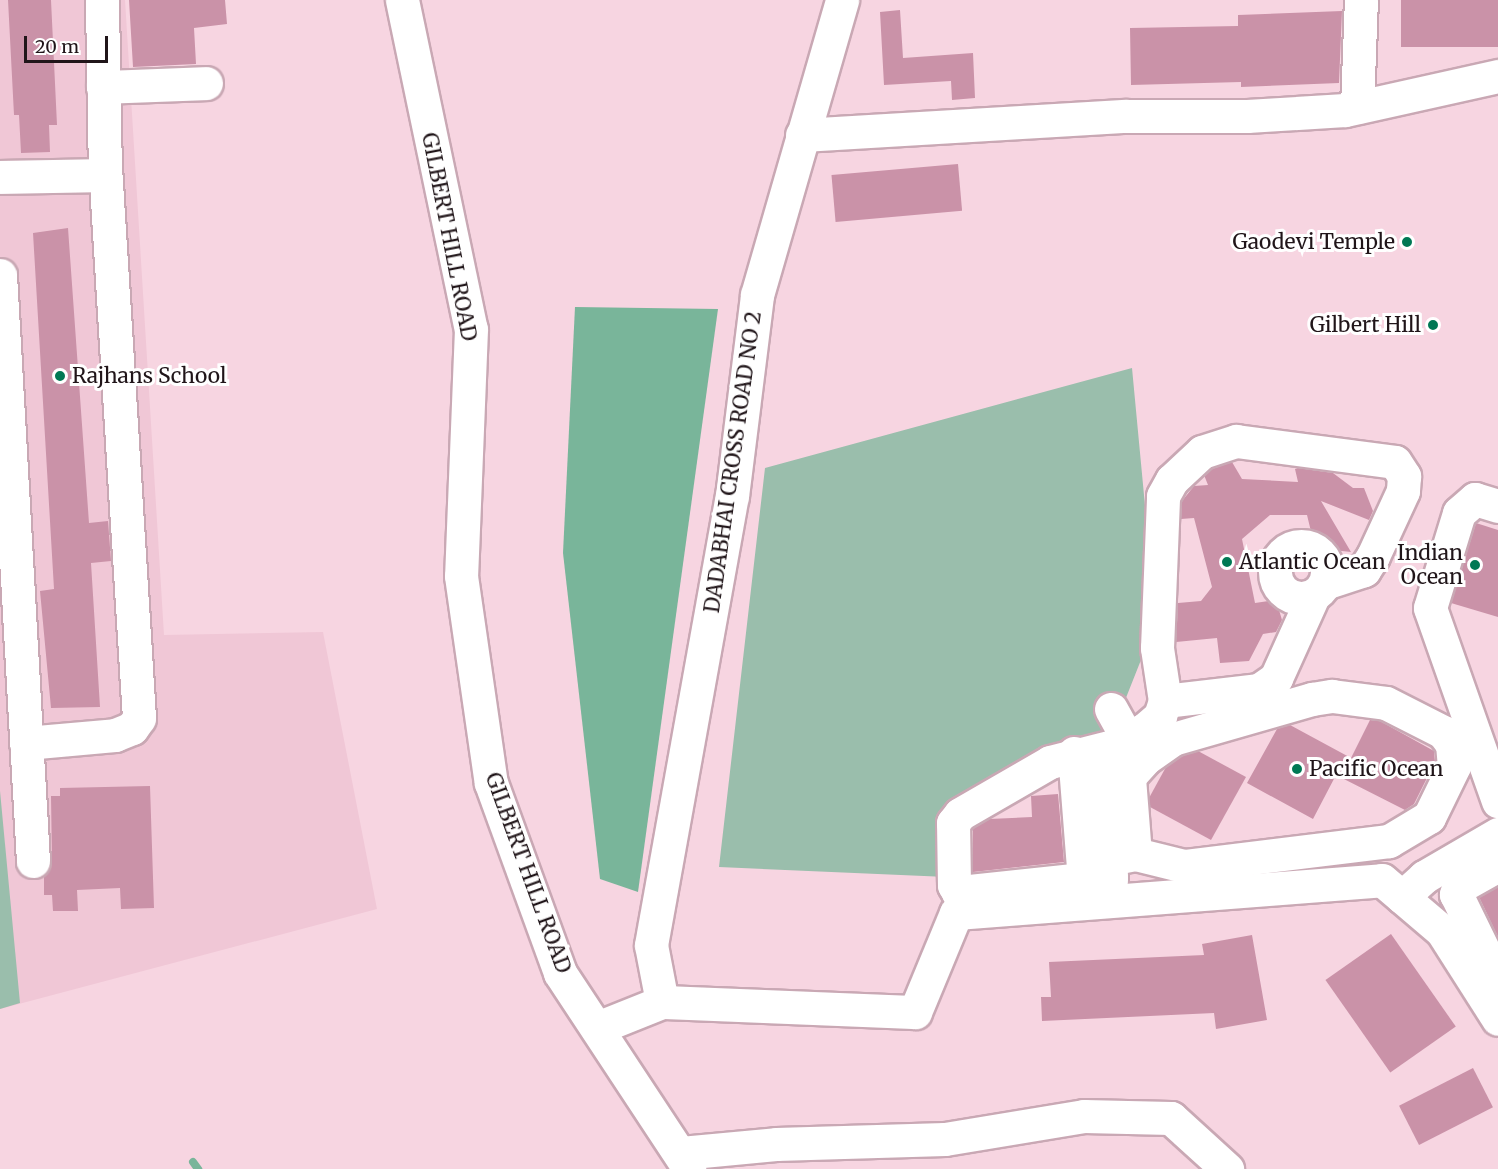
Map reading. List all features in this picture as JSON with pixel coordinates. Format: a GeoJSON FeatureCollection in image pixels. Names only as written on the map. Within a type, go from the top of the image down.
{"type":"FeatureCollection","features":[{"type":"Feature","properties":{"kind":"street"},"geometry":{"type":"LineString","coordinates":[[0,177],[105,175],[102,0]]}},
{"type":"Feature","properties":{"kind":"street","name":"GILBERT HILL ROAD"},"geometry":{"type":"LineString","coordinates":[[402,0],[471,329],[461,576],[491,783],[560,973],[685,1161],[776,1144],[945,1139],[1084,1116],[1171,1118],[1227,1169]]}},
{"type":"Feature","properties":{"kind":"street","name":"DADABHAI CROSS ROAD NO 2"},"geometry":{"type":"LineString","coordinates":[[662,1002],[651,945],[732,496],[757,295],[842,0]]}},
{"type":"Feature","properties":{"kind":"street"},"geometry":{"type":"LineString","coordinates":[[1357,107],[1361,0]]}},
{"type":"Feature","properties":{"kind":"street"},"geometry":{"type":"LineString","coordinates":[[802,135],[1126,116],[1247,116],[1357,107],[1498,76]]}},
{"type":"Feature","properties":{"kind":"street"},"geometry":{"type":"LineString","coordinates":[[104,87],[206,83]]}},
{"type":"Feature","properties":{"kind":"street"},"geometry":{"type":"LineString","coordinates":[[26,743],[115,735],[132,728],[139,718],[105,167]]}},
{"type":"Feature","properties":{"kind":"street"},"geometry":{"type":"LineString","coordinates":[[0,274],[33,861]]}},
{"type":"Feature","properties":{"kind":"street"},"geometry":{"type":"LineString","coordinates":[[1107,801],[1146,758],[1173,739],[1332,696],[1386,703],[1443,732],[1452,744],[1454,766],[1443,796],[1429,817],[1389,841],[1184,867],[1106,864],[958,892],[954,885],[954,821],[1050,762],[1074,753],[1120,742],[1160,716],[1164,701],[1157,648],[1163,496],[1172,480],[1202,452],[1236,441],[1395,462],[1404,476],[1403,491],[1373,556],[1364,570],[1319,589],[1276,678],[1259,690],[1164,701]]}},
{"type":"Feature","properties":{"kind":"street"},"geometry":{"type":"LineString","coordinates":[[1498,506],[1475,499],[1459,513],[1430,608],[1491,758],[1498,801]]}},
{"type":"Feature","properties":{"kind":"street"},"geometry":{"type":"LineString","coordinates":[[1111,709],[1120,742]]}},
{"type":"Feature","properties":{"kind":"street"},"geometry":{"type":"LineString","coordinates":[[1106,864],[1107,801],[1104,765],[1120,742]]}},
{"type":"Feature","properties":{"kind":"street"},"geometry":{"type":"LineString","coordinates":[[1074,753],[1106,864]]}},
{"type":"Feature","properties":{"kind":"street"},"geometry":{"type":"LineString","coordinates":[[1106,864],[1129,778]]}},
{"type":"Feature","properties":{"kind":"street"},"geometry":{"type":"LineString","coordinates":[[1402,897],[1424,877],[1498,834]]}},
{"type":"Feature","properties":{"kind":"street"},"geometry":{"type":"LineString","coordinates":[[597,1028],[662,1002],[915,1012],[956,913],[1106,864],[1382,880],[1442,931],[1496,1000]]}},
{"type":"Feature","properties":{"kind":"street"},"geometry":{"type":"LineString","coordinates":[[1496,1000],[1456,894],[1459,887],[1498,865]]}},
{"type":"Feature","properties":{"kind":"shaded area"},"geometry":{"type":"Polygon","coordinates":[[[0,0],[125,0],[164,635],[323,632],[377,909],[0,1009],[0,0]]]}},
{"type":"Feature","properties":{"kind":"shaded area"},"geometry":{"type":"Polygon","coordinates":[[[575,307],[718,309],[638,892],[600,879],[563,553],[575,307]]]}},
{"type":"Feature","properties":{"kind":"shaded area"},"geometry":{"type":"Polygon","coordinates":[[[1132,368],[1156,622],[1118,718],[949,848],[947,877],[719,867],[765,468],[1132,368]]]}},
{"type":"Feature","properties":{"kind":"shaded area"},"geometry":{"type":"Polygon","coordinates":[[[0,791],[20,1003],[0,1009],[0,791]]]}},
{"type":"Feature","properties":{"kind":"building"},"geometry":{"type":"Polygon","coordinates":[[[8,0],[51,0],[57,125],[49,125],[50,152],[21,153],[19,115],[14,115],[8,0]]]}},
{"type":"Feature","properties":{"kind":"building"},"geometry":{"type":"Polygon","coordinates":[[[129,0],[225,0],[227,24],[194,28],[196,64],[133,67],[129,0]]]}},
{"type":"Feature","properties":{"kind":"building"},"geometry":{"type":"Polygon","coordinates":[[[1401,0],[1498,0],[1498,47],[1401,47],[1401,0]]]}},
{"type":"Feature","properties":{"kind":"building"},"geometry":{"type":"Polygon","coordinates":[[[900,10],[903,58],[973,53],[975,98],[952,100],[951,81],[884,85],[880,12],[900,10]]]}},
{"type":"Feature","properties":{"kind":"building"},"geometry":{"type":"Polygon","coordinates":[[[1342,11],[1339,83],[1241,87],[1241,82],[1131,85],[1130,28],[1238,26],[1238,15],[1342,11]]]}},
{"type":"Feature","properties":{"kind":"building"},"geometry":{"type":"Polygon","coordinates":[[[958,164],[962,211],[836,222],[831,175],[958,164]]]}},
{"type":"Feature","properties":{"kind":"building","name":"Rajhans School"},"geometry":{"type":"Polygon","coordinates":[[[68,228],[89,523],[108,521],[111,561],[91,563],[100,707],[51,708],[40,591],[54,589],[33,233],[68,228]]]}},
{"type":"Feature","properties":{"kind":"building","name":"Atlantic Ocean"},"geometry":{"type":"Polygon","coordinates":[[[1232,462],[1242,479],[1298,482],[1295,469],[1298,468],[1333,473],[1353,488],[1364,488],[1373,511],[1369,520],[1321,501],[1351,552],[1315,548],[1307,515],[1270,515],[1242,539],[1255,603],[1276,600],[1282,620],[1276,632],[1263,634],[1249,661],[1220,663],[1217,638],[1176,642],[1178,603],[1201,601],[1212,587],[1194,518],[1181,519],[1182,501],[1194,486],[1208,485],[1204,475],[1212,469],[1232,462]]]}},
{"type":"Feature","properties":{"kind":"building","name":"Indian Ocean"},"geometry":{"type":"Polygon","coordinates":[[[1476,523],[1498,530],[1498,617],[1451,603],[1476,523]]]}},
{"type":"Feature","properties":{"kind":"building"},"geometry":{"type":"Polygon","coordinates":[[[1370,720],[1380,721],[1434,751],[1435,762],[1414,804],[1405,810],[1336,775],[1313,819],[1247,783],[1277,729],[1290,725],[1351,758],[1370,720]]]}},
{"type":"Feature","properties":{"kind":"building"},"geometry":{"type":"Polygon","coordinates":[[[1198,751],[1246,777],[1211,840],[1150,807],[1149,798],[1166,767],[1181,756],[1198,751]]]}},
{"type":"Feature","properties":{"kind":"building"},"geometry":{"type":"Polygon","coordinates":[[[150,786],[154,908],[121,909],[120,888],[77,890],[78,911],[53,911],[52,895],[44,895],[44,876],[52,861],[51,796],[60,796],[60,788],[150,786]]]}},
{"type":"Feature","properties":{"kind":"building"},"geometry":{"type":"Polygon","coordinates":[[[1058,794],[1064,862],[973,872],[973,828],[989,819],[1032,817],[1031,796],[1058,794]]]}},
{"type":"Feature","properties":{"kind":"building"},"geometry":{"type":"Polygon","coordinates":[[[1498,887],[1498,937],[1479,897],[1498,887]]]}},
{"type":"Feature","properties":{"kind":"building"},"geometry":{"type":"Polygon","coordinates":[[[1391,934],[1456,1027],[1390,1072],[1325,980],[1391,934]]]}},
{"type":"Feature","properties":{"kind":"building"},"geometry":{"type":"Polygon","coordinates":[[[1252,935],[1267,1020],[1216,1029],[1214,1013],[1042,1021],[1041,997],[1051,997],[1049,962],[1204,955],[1202,944],[1252,935]]]}},
{"type":"Feature","properties":{"kind":"building"},"geometry":{"type":"Polygon","coordinates":[[[1473,1068],[1493,1107],[1419,1145],[1399,1106],[1473,1068]]]}},
{"type":"Feature","properties":{"kind":"waterway"},"geometry":{"type":"LineString","coordinates":[[193,1162],[198,1169]]}},
{"type":"Feature","properties":{"kind":"place","name":"Gaodevi Temple"},"geometry":{"type":"Point","coordinates":[1407,242]}},
{"type":"Feature","properties":{"kind":"place","name":"Gilbert Hill"},"geometry":{"type":"Point","coordinates":[1433,325]}},
{"type":"Feature","properties":{"kind":"place","name":"Rajhans School"},"geometry":{"type":"Point","coordinates":[60,376]}},
{"type":"Feature","properties":{"kind":"place","name":"Atlantic Ocean"},"geometry":{"type":"Point","coordinates":[1227,562]}},
{"type":"Feature","properties":{"kind":"place","name":"Indian Ocean"},"geometry":{"type":"Point","coordinates":[1475,565]}},
{"type":"Feature","properties":{"kind":"place","name":"Pacific Ocean"},"geometry":{"type":"Point","coordinates":[1297,769]}}]}
